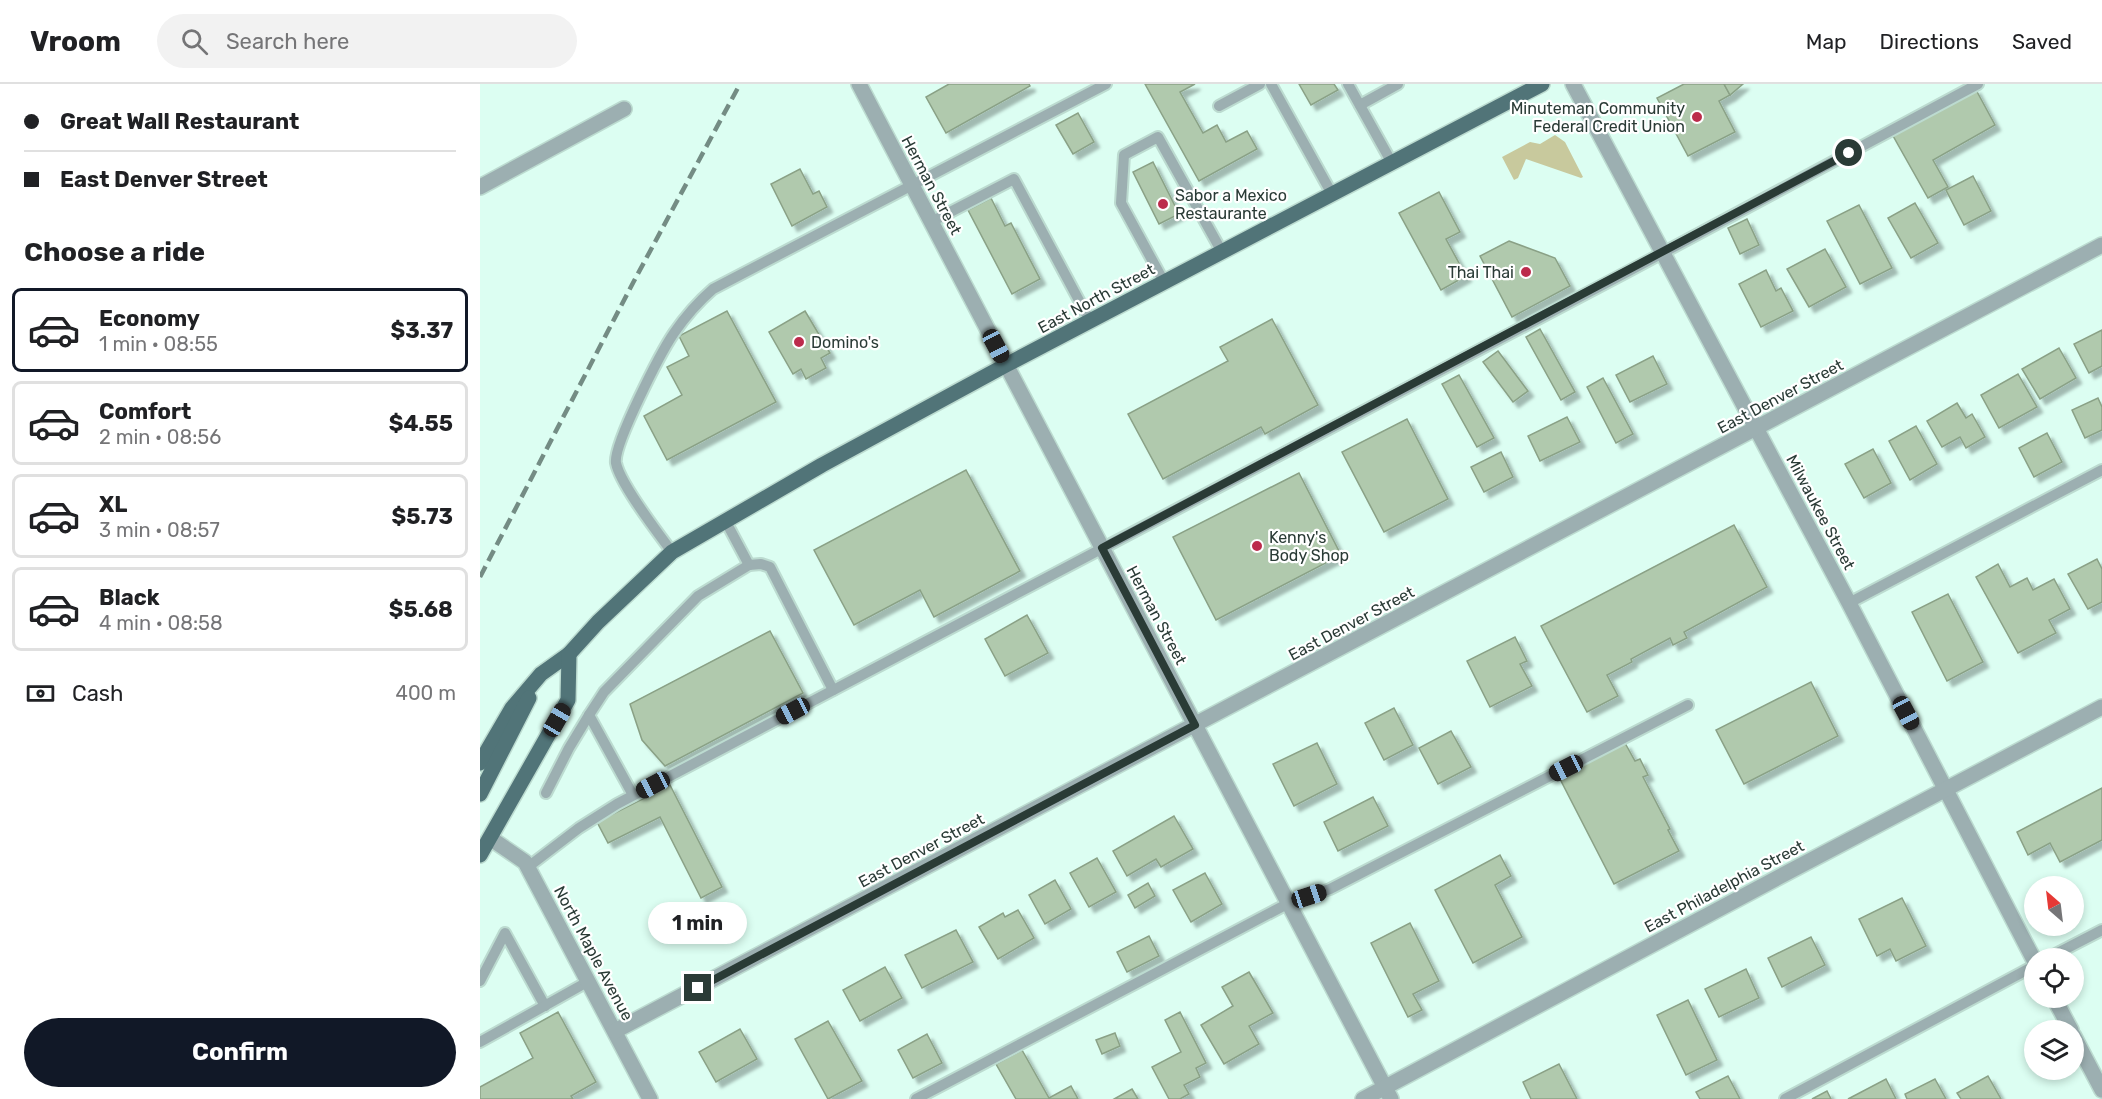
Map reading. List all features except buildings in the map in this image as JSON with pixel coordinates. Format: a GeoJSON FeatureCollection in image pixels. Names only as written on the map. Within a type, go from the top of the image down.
{"type":"FeatureCollection","features":[{"type":"Feature","properties":{"kind":"main road","name":"East North Street"},"geometry":{"type":"LineString","coordinates":[[480,762],[512,708],[541,674],[569,654],[598,621],[672,552],[725,520],[1006,365],[1542,84]]}},
{"type":"Feature","properties":{"kind":"main road"},"geometry":{"type":"LineString","coordinates":[[480,855],[485,834],[568,700],[569,654]]}},
{"type":"Feature","properties":{"kind":"main road"},"geometry":{"type":"LineString","coordinates":[[480,794],[541,674]]}},
{"type":"Feature","properties":{"kind":"street","name":"Herman Street"},"geometry":{"type":"LineString","coordinates":[[859,84],[1388,1093]]}},
{"type":"Feature","properties":{"kind":"street","name":"Milwaukee Street"},"geometry":{"type":"LineString","coordinates":[[1573,84],[1849,603],[2028,948]]}},
{"type":"Feature","properties":{"kind":"street"},"geometry":{"type":"LineString","coordinates":[[480,187],[624,110]]}},
{"type":"Feature","properties":{"kind":"street","name":"East Denver Street"},"geometry":{"type":"LineString","coordinates":[[615,1031],[2102,245]]}},
{"type":"Feature","properties":{"kind":"street","name":"East Philadelphia Street"},"geometry":{"type":"LineString","coordinates":[[1363,1099],[1388,1093],[1779,877],[2102,707]]}},
{"type":"Feature","properties":{"kind":"street","name":"North Maple Avenue"},"geometry":{"type":"LineString","coordinates":[[485,834],[525,862],[650,1099]]}},
{"type":"Feature","properties":{"kind":"street"},"geometry":{"type":"LineString","coordinates":[[2084,1056],[2102,1090]]}},
{"type":"Feature","properties":{"kind":"lane"},"geometry":{"type":"LineString","coordinates":[[672,552],[638,502],[616,462],[616,452],[672,336],[698,302],[713,289],[1106,84]]}},
{"type":"Feature","properties":{"kind":"lane"},"geometry":{"type":"LineString","coordinates":[[1219,106],[1260,84]]}},
{"type":"Feature","properties":{"kind":"lane"},"geometry":{"type":"LineString","coordinates":[[1271,84],[1332,194]]}},
{"type":"Feature","properties":{"kind":"lane"},"geometry":{"type":"LineString","coordinates":[[1348,84],[1392,163]]}},
{"type":"Feature","properties":{"kind":"lane"},"geometry":{"type":"LineString","coordinates":[[1360,105],[1398,84]]}},
{"type":"Feature","properties":{"kind":"lane"},"geometry":{"type":"LineString","coordinates":[[528,867],[579,828],[633,795],[1663,253],[1978,84]]}},
{"type":"Feature","properties":{"kind":"lane"},"geometry":{"type":"LineString","coordinates":[[1164,282],[1121,203],[1124,155],[1158,137],[1222,252]]}},
{"type":"Feature","properties":{"kind":"lane"},"geometry":{"type":"LineString","coordinates":[[931,222],[1014,179],[1090,321]]}},
{"type":"Feature","properties":{"kind":"lane"},"geometry":{"type":"LineString","coordinates":[[1849,603],[2102,470]]}},
{"type":"Feature","properties":{"kind":"lane"},"geometry":{"type":"LineString","coordinates":[[725,520],[749,564]]}},
{"type":"Feature","properties":{"kind":"lane"},"geometry":{"type":"LineString","coordinates":[[546,793],[603,692],[698,596],[749,564],[770,567],[834,690]]}},
{"type":"Feature","properties":{"kind":"lane"},"geometry":{"type":"LineString","coordinates":[[916,1099],[1289,903],[1330,889],[1688,705]]}},
{"type":"Feature","properties":{"kind":"lane"},"geometry":{"type":"LineString","coordinates":[[589,715],[633,795]]}},
{"type":"Feature","properties":{"kind":"lane"},"geometry":{"type":"LineString","coordinates":[[2067,948],[2102,930]]}},
{"type":"Feature","properties":{"kind":"lane"},"geometry":{"type":"LineString","coordinates":[[480,981],[505,933],[545,1006]]}},
{"type":"Feature","properties":{"kind":"lane"},"geometry":{"type":"LineString","coordinates":[[1785,1099],[2024,971]]}},
{"type":"Feature","properties":{"kind":"lane"},"geometry":{"type":"LineString","coordinates":[[480,1042],[589,981]]}},
{"type":"Feature","properties":{"kind":"green space"},"geometry":{"type":"Polygon","coordinates":[[[1555,135],[1565,142],[1583,177],[1526,159],[1518,178],[1514,180],[1502,157],[1530,142],[1540,144],[1555,135]]]}},
{"type":"Feature","properties":{"kind":"railway"},"geometry":{"type":"LineString","coordinates":[[480,577],[634,281],[740,84]]}},
{"type":"Feature","properties":{"kind":"place","name":"Minuteman Community Federal Credit Union"},"geometry":{"type":"Point","coordinates":[1697,117]}},
{"type":"Feature","properties":{"kind":"place","name":"Sabor a Mexico Restaurante"},"geometry":{"type":"Point","coordinates":[1163,204]}},
{"type":"Feature","properties":{"kind":"place","name":"Thai Thai"},"geometry":{"type":"Point","coordinates":[1526,272]}},
{"type":"Feature","properties":{"kind":"place","name":"Domino's"},"geometry":{"type":"Point","coordinates":[799,342]}},
{"type":"Feature","properties":{"kind":"place","name":"Kenny's Body Shop"},"geometry":{"type":"Point","coordinates":[1257,546]}},
{"type":"Feature","properties":{"kind":"route"},"geometry":{"type":"LineString","coordinates":[[698,988],[1195,725],[1102,548],[1849,153]]}}]}
